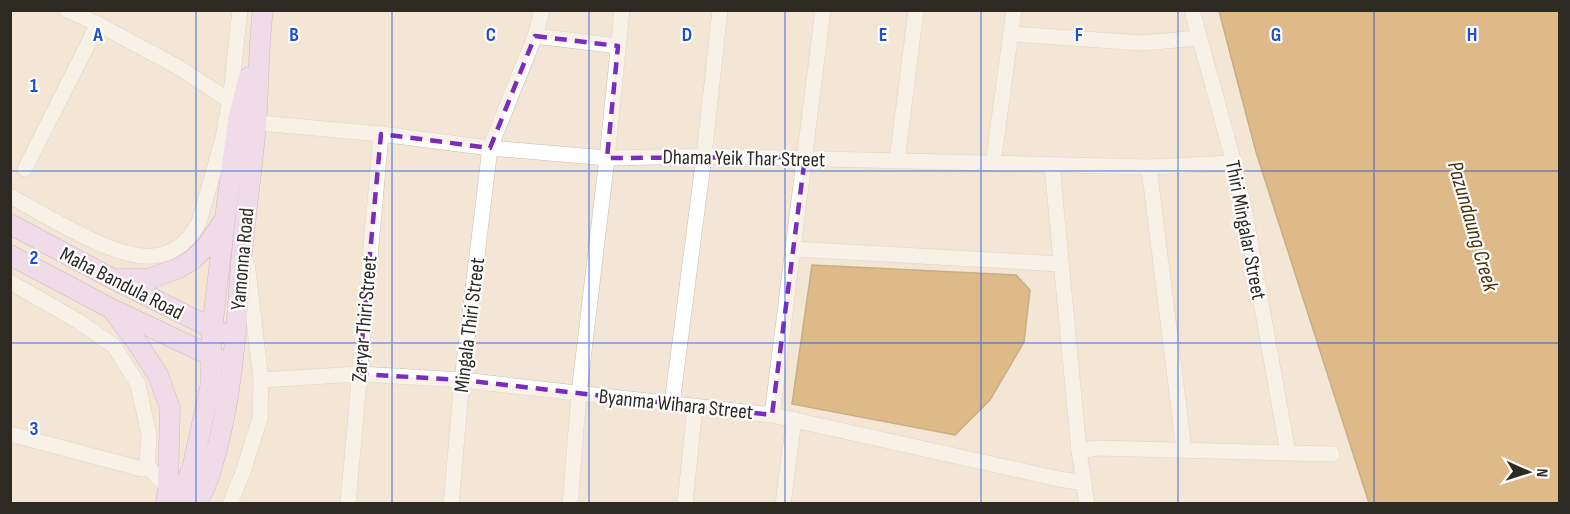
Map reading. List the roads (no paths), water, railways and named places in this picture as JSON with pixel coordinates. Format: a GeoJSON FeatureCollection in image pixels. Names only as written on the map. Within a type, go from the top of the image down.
{"type":"FeatureCollection","features":[{"type":"Feature","properties":{"kind":"main road"},"geometry":{"type":"LineString","coordinates":[[240,121],[260,36],[263,10]]}},
{"type":"Feature","properties":{"kind":"main road","name":"Yamonna Road"},"geometry":{"type":"LineString","coordinates":[[170,499],[192,469],[212,383],[213,329],[225,219],[240,121]]}},
{"type":"Feature","properties":{"kind":"main road","name":"Yamonna Road"},"geometry":{"type":"LineString","coordinates":[[197,504],[211,472],[222,432],[236,339],[244,235],[240,121]]}},
{"type":"Feature","properties":{"kind":"main road"},"geometry":{"type":"LineString","coordinates":[[113,279],[149,279],[179,268],[206,248],[225,219]]}},
{"type":"Feature","properties":{"kind":"main road","name":"Maha Bandula Road"},"geometry":{"type":"LineString","coordinates":[[10,224],[113,279],[236,339]]}},
{"type":"Feature","properties":{"kind":"main road","name":"Maha Bandula Road"},"geometry":{"type":"LineString","coordinates":[[10,255],[110,308],[232,367]]}},
{"type":"Feature","properties":{"kind":"main road","name":"Maha Bandula Road"},"geometry":{"type":"LineString","coordinates":[[110,308],[158,375],[170,408],[170,499]]}},
{"type":"Feature","properties":{"kind":"street"},"geometry":{"type":"LineString","coordinates":[[10,196],[77,232],[122,252],[154,256],[165,253],[185,242],[193,233],[199,222],[223,138],[240,121],[230,101],[178,67],[67,10]]}},
{"type":"Feature","properties":{"kind":"street"},"geometry":{"type":"LineString","coordinates":[[230,101],[240,10]]}},
{"type":"Feature","properties":{"kind":"street","name":"Mingala Thiri Street"},"geometry":{"type":"LineString","coordinates":[[451,504],[462,380],[490,148],[535,36],[542,10]]}},
{"type":"Feature","properties":{"kind":"street"},"geometry":{"type":"LineString","coordinates":[[570,504],[579,393],[622,10]]}},
{"type":"Feature","properties":{"kind":"street"},"geometry":{"type":"LineString","coordinates":[[672,404],[720,10]]}},
{"type":"Feature","properties":{"kind":"street"},"geometry":{"type":"LineString","coordinates":[[771,415],[823,10]]}},
{"type":"Feature","properties":{"kind":"street"},"geometry":{"type":"LineString","coordinates":[[897,160],[916,10]]}},
{"type":"Feature","properties":{"kind":"street"},"geometry":{"type":"LineString","coordinates":[[993,164],[1014,10]]}},
{"type":"Feature","properties":{"kind":"street","name":"Thiri Mingalar Street"},"geometry":{"type":"LineString","coordinates":[[1192,10],[1234,163],[1246,218],[1288,453]]}},
{"type":"Feature","properties":{"kind":"street"},"geometry":{"type":"LineString","coordinates":[[25,169],[98,24]]}},
{"type":"Feature","properties":{"kind":"street"},"geometry":{"type":"LineString","coordinates":[[1011,34],[1142,44],[1199,38]]}},
{"type":"Feature","properties":{"kind":"street"},"geometry":{"type":"LineString","coordinates":[[535,36],[618,46]]}},
{"type":"Feature","properties":{"kind":"street","name":"Dhama Yeik Thar Street"},"geometry":{"type":"LineString","coordinates":[[240,121],[607,158],[704,156],[1149,167],[1234,163]]}},
{"type":"Feature","properties":{"kind":"street","name":"Zaryar Thiri Street"},"geometry":{"type":"LineString","coordinates":[[348,504],[381,134]]}},
{"type":"Feature","properties":{"kind":"street"},"geometry":{"type":"LineString","coordinates":[[1052,165],[1079,451],[1087,504]]}},
{"type":"Feature","properties":{"kind":"street"},"geometry":{"type":"LineString","coordinates":[[1149,167],[1184,450]]}},
{"type":"Feature","properties":{"kind":"street"},"geometry":{"type":"LineString","coordinates":[[230,504],[260,418],[261,380],[244,235]]}},
{"type":"Feature","properties":{"kind":"street"},"geometry":{"type":"LineString","coordinates":[[793,249],[1061,264]]}},
{"type":"Feature","properties":{"kind":"street"},"geometry":{"type":"LineString","coordinates":[[10,282],[78,321],[114,346],[138,384],[149,435],[147,466],[170,499]]}},
{"type":"Feature","properties":{"kind":"street","name":"Byanma Wihara Street"},"geometry":{"type":"LineString","coordinates":[[261,380],[359,374],[462,380],[771,415],[1084,483]]}},
{"type":"Feature","properties":{"kind":"street"},"geometry":{"type":"LineString","coordinates":[[685,504],[695,406]]}},
{"type":"Feature","properties":{"kind":"street"},"geometry":{"type":"LineString","coordinates":[[783,504],[794,420]]}},
{"type":"Feature","properties":{"kind":"street"},"geometry":{"type":"LineString","coordinates":[[10,434],[142,469],[147,466]]}},
{"type":"Feature","properties":{"kind":"street"},"geometry":{"type":"LineString","coordinates":[[1079,451],[1096,448],[1332,454]]}},
{"type":"Feature","properties":{"kind":"water","name":"Pazundaung Creek"},"geometry":{"type":"Polygon","coordinates":[[[1219,11],[1559,11],[1559,503],[1369,503],[1256,152],[1219,11]]]}},
{"type":"Feature","properties":{"kind":"water"},"geometry":{"type":"Polygon","coordinates":[[[812,265],[1016,275],[1030,290],[1024,342],[990,400],[955,435],[792,404],[812,265]]]}}]}
